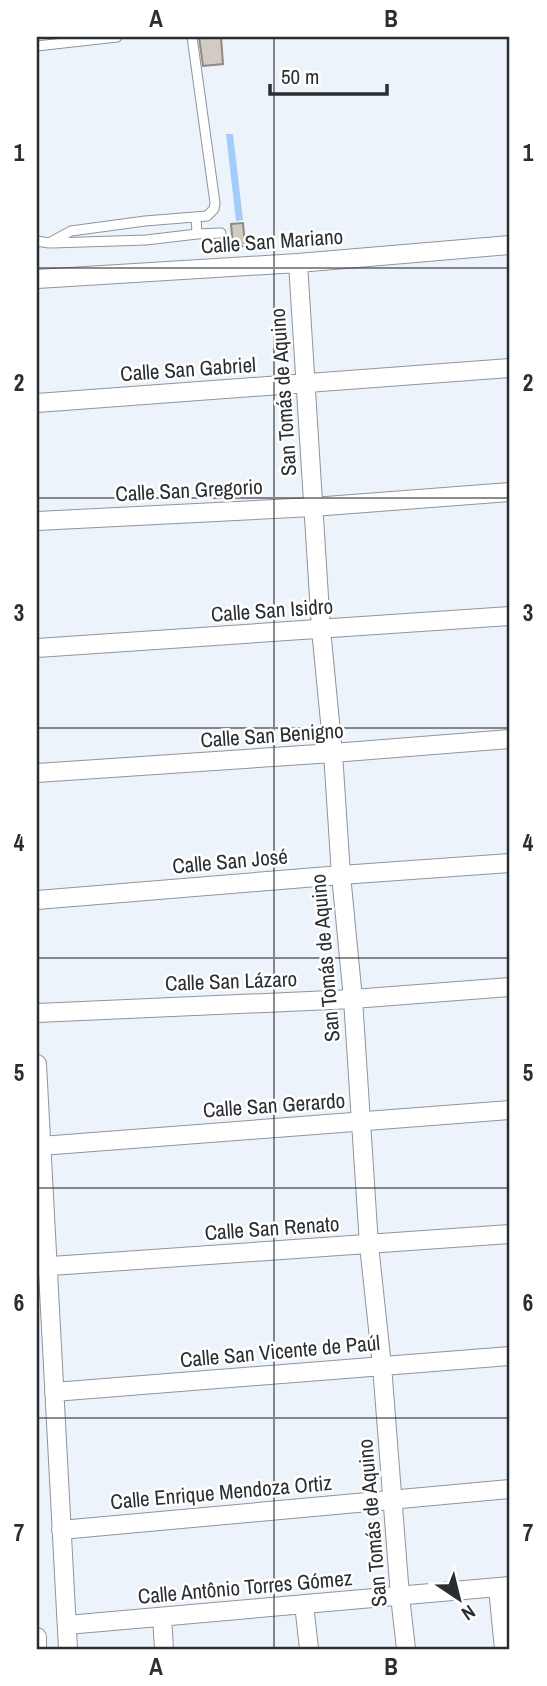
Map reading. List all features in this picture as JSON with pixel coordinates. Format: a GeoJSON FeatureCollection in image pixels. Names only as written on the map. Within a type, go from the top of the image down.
{"type":"FeatureCollection","features":[{"type":"Feature","properties":{"kind":"street","name":"Calle San Mariano"},"geometry":{"type":"LineString","coordinates":[[37,279],[298,262],[510,244]]}},
{"type":"Feature","properties":{"kind":"street","name":"San Tomás de Aquino"},"geometry":{"type":"LineString","coordinates":[[298,262],[321,629],[353,999],[369,1245],[406,1649]]}},
{"type":"Feature","properties":{"kind":"street","name":"Calle San Gabriel"},"geometry":{"type":"LineString","coordinates":[[37,403],[510,368]]}},
{"type":"Feature","properties":{"kind":"street","name":"Calle San Gregorio"},"geometry":{"type":"LineString","coordinates":[[37,521],[313,507],[510,492]]}},
{"type":"Feature","properties":{"kind":"street","name":"Calle San Isidro"},"geometry":{"type":"LineString","coordinates":[[37,648],[510,616]]}},
{"type":"Feature","properties":{"kind":"street","name":"Calle San Benigno"},"geometry":{"type":"LineString","coordinates":[[37,773],[510,739]]}},
{"type":"Feature","properties":{"kind":"street","name":"Calle San José"},"geometry":{"type":"LineString","coordinates":[[37,900],[510,863]]}},
{"type":"Feature","properties":{"kind":"street","name":"Calle San Lázaro"},"geometry":{"type":"LineString","coordinates":[[37,1013],[353,999],[510,987]]}},
{"type":"Feature","properties":{"kind":"street"},"geometry":{"type":"LineString","coordinates":[[37,1064],[42,1266],[54,1392],[68,1649]]}},
{"type":"Feature","properties":{"kind":"street","name":"Calle San Gerardo"},"geometry":{"type":"LineString","coordinates":[[41,1146],[510,1110]]}},
{"type":"Feature","properties":{"kind":"street","name":"Calle San Renato"},"geometry":{"type":"LineString","coordinates":[[42,1266],[510,1234]]}},
{"type":"Feature","properties":{"kind":"street","name":"Calle San Vicente de Paúl"},"geometry":{"type":"LineString","coordinates":[[54,1392],[510,1356]]}},
{"type":"Feature","properties":{"kind":"street","name":"Calle Enrique Mendoza Ortiz"},"geometry":{"type":"LineString","coordinates":[[61,1530],[510,1489]]}},
{"type":"Feature","properties":{"kind":"street"},"geometry":{"type":"LineString","coordinates":[[504,1587],[505,1649]]}},
{"type":"Feature","properties":{"kind":"street","name":"Calle Antônio Torres Gómez"},"geometry":{"type":"LineString","coordinates":[[67,1625],[504,1587]]}},
{"type":"Feature","properties":{"kind":"street"},"geometry":{"type":"LineString","coordinates":[[304,1604],[309,1649]]}},
{"type":"Feature","properties":{"kind":"street"},"geometry":{"type":"LineString","coordinates":[[162,1617],[164,1649]]}},
{"type":"Feature","properties":{"kind":"street"},"geometry":{"type":"LineString","coordinates":[[37,1637],[37,1649]]}},
{"type":"Feature","properties":{"kind":"lane"},"geometry":{"type":"LineString","coordinates":[[37,46],[117,37]]}},
{"type":"Feature","properties":{"kind":"lane"},"geometry":{"type":"LineString","coordinates":[[49,243],[71,231],[208,216],[214,209],[192,37]]}},
{"type":"Feature","properties":{"kind":"lane"},"geometry":{"type":"LineString","coordinates":[[196,217],[197,234]]}},
{"type":"Feature","properties":{"kind":"lane"},"geometry":{"type":"LineString","coordinates":[[145,221],[146,240]]}},
{"type":"Feature","properties":{"kind":"lane"},"geometry":{"type":"LineString","coordinates":[[104,227],[106,242]]}},
{"type":"Feature","properties":{"kind":"lane"},"geometry":{"type":"LineString","coordinates":[[71,231],[71,243]]}},
{"type":"Feature","properties":{"kind":"lane"},"geometry":{"type":"LineString","coordinates":[[37,241],[106,242],[221,233]]}},
{"type":"Feature","properties":{"kind":"shaded area"},"geometry":{"type":"Polygon","coordinates":[[[226,134],[233,134],[243,220],[236,221],[226,134]]]}},
{"type":"Feature","properties":{"kind":"building"},"geometry":{"type":"Polygon","coordinates":[[[199,37],[221,37],[223,64],[203,66],[199,37]]]}},
{"type":"Feature","properties":{"kind":"building"},"geometry":{"type":"Polygon","coordinates":[[[243,223],[245,246],[233,247],[231,224],[243,223]]]}}]}
